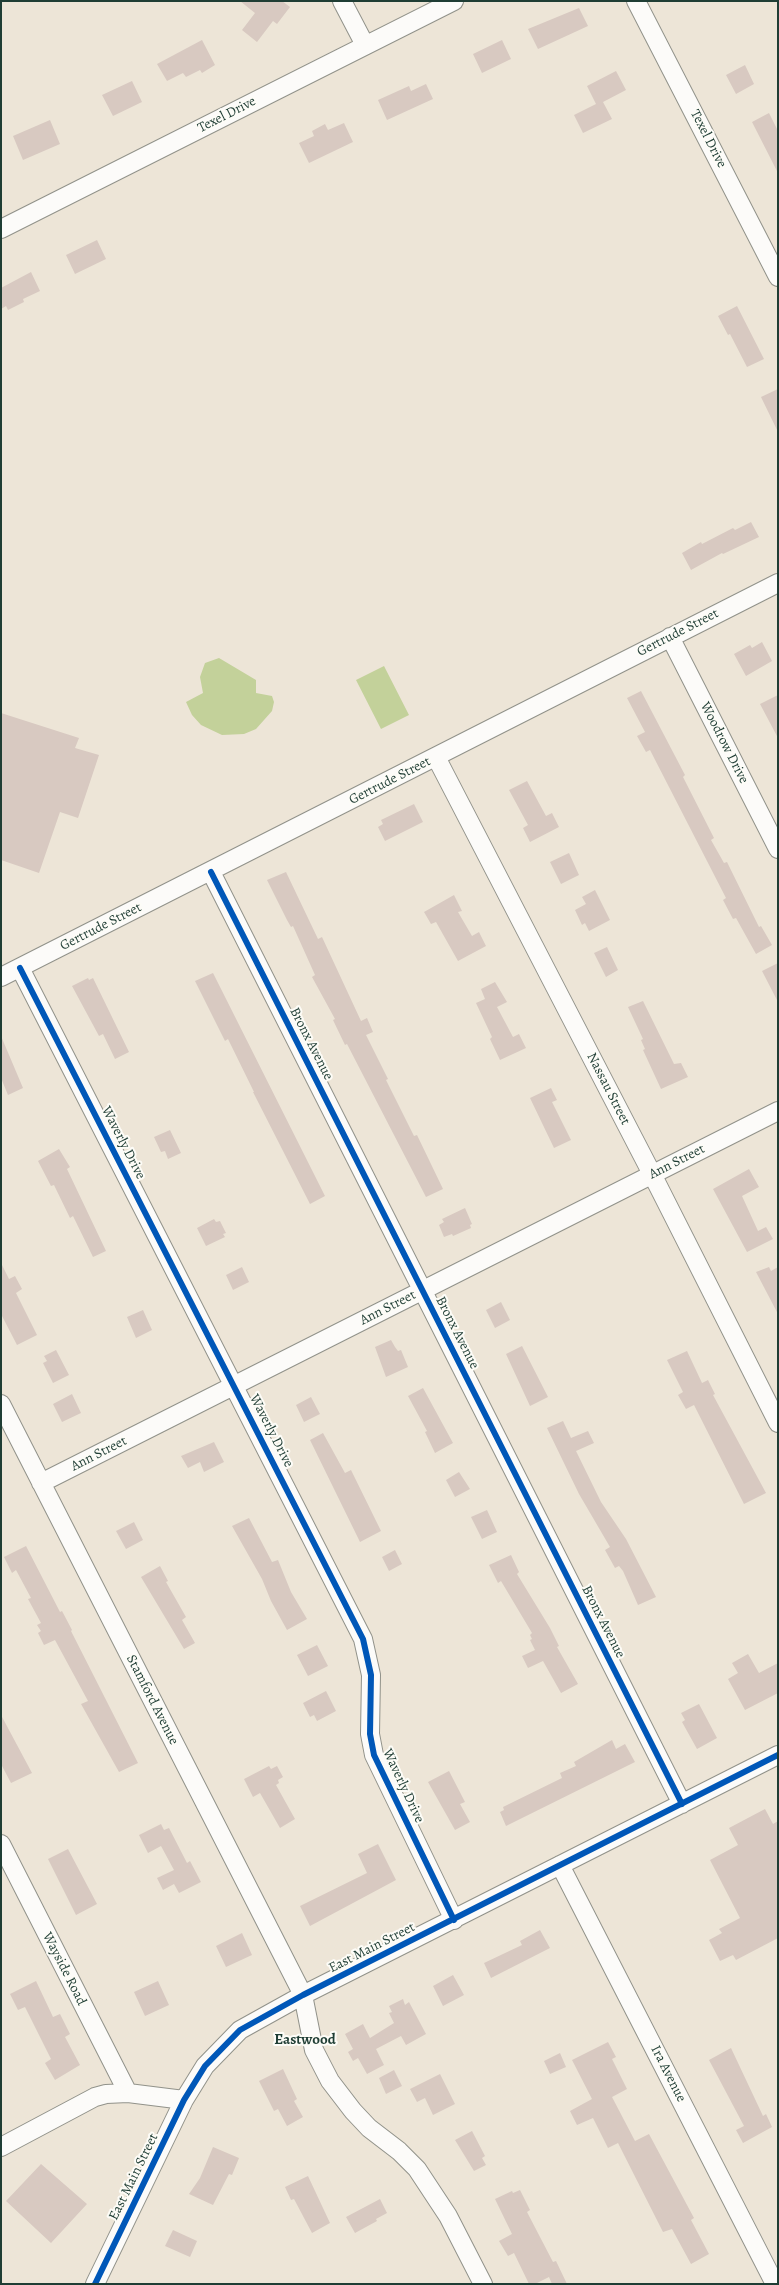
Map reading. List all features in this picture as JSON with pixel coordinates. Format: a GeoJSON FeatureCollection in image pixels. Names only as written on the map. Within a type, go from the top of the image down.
{"type":"FeatureCollection","features":[{"type":"Feature","properties":{"kind":"street"},"geometry":{"type":"LineString","coordinates":[[342,1],[365,45]]}},
{"type":"Feature","properties":{"kind":"street","name":"Texel Drive"},"geometry":{"type":"LineString","coordinates":[[1,229],[454,1]]}},
{"type":"Feature","properties":{"kind":"street","name":"Texel Drive"},"geometry":{"type":"LineString","coordinates":[[636,1],[778,277]]}},
{"type":"Feature","properties":{"kind":"street","name":"Gertrude Street"},"geometry":{"type":"LineString","coordinates":[[1,977],[211,872],[778,583]]}},
{"type":"Feature","properties":{"kind":"street","name":"Woodrow Drive"},"geometry":{"type":"LineString","coordinates":[[670,637],[778,849]]}},
{"type":"Feature","properties":{"kind":"street","name":"Nassau Street"},"geometry":{"type":"LineString","coordinates":[[436,757],[652,1174],[778,1423]]}},
{"type":"Feature","properties":{"kind":"street","name":"Bronx Avenue"},"geometry":{"type":"LineString","coordinates":[[211,872],[682,1804]]}},
{"type":"Feature","properties":{"kind":"street","name":"Waverly Drive"},"geometry":{"type":"LineString","coordinates":[[20,968],[363,1639],[371,1675],[370,1734],[374,1755],[454,1920]]}},
{"type":"Feature","properties":{"kind":"street","name":"Ann Street"},"geometry":{"type":"LineString","coordinates":[[41,1484],[778,1111]]}},
{"type":"Feature","properties":{"kind":"street","name":"Stamford Avenue"},"geometry":{"type":"LineString","coordinates":[[1,1404],[303,1995],[314,2050],[330,2081],[352,2111],[369,2128],[399,2151],[417,2169],[448,2216],[483,2284]]}},
{"type":"Feature","properties":{"kind":"street","name":"East Main Street"},"geometry":{"type":"LineString","coordinates":[[95,2284],[184,2100],[205,2066],[235,2035],[255,2020],[303,1995],[778,1755]]}},
{"type":"Feature","properties":{"kind":"street","name":"Wayside Road"},"geometry":{"type":"LineString","coordinates":[[1,1844],[128,2093]]}},
{"type":"Feature","properties":{"kind":"street","name":"Ira Avenue"},"geometry":{"type":"LineString","coordinates":[[560,1865],[775,2284]]}},
{"type":"Feature","properties":{"kind":"street"},"geometry":{"type":"LineString","coordinates":[[1,2147],[95,2097],[128,2093],[184,2100]]}},
{"type":"Feature","properties":{"kind":"green space"},"geometry":{"type":"Polygon","coordinates":[[[219,658],[256,680],[256,693],[272,696],[274,702],[272,711],[256,729],[244,734],[222,735],[201,725],[192,715],[186,702],[203,693],[200,677],[205,663],[219,658]]]}},
{"type":"Feature","properties":{"kind":"green space"},"geometry":{"type":"Polygon","coordinates":[[[384,666],[409,715],[381,729],[356,680],[384,666]]]}},
{"type":"Feature","properties":{"kind":"building"},"geometry":{"type":"Polygon","coordinates":[[[240,1],[282,1],[290,7],[277,24],[273,21],[257,42],[242,30],[255,13],[240,1]]]}},
{"type":"Feature","properties":{"kind":"building"},"geometry":{"type":"Polygon","coordinates":[[[579,8],[588,26],[538,49],[528,29],[579,8]]]}},
{"type":"Feature","properties":{"kind":"building"},"geometry":{"type":"Polygon","coordinates":[[[202,40],[215,65],[202,73],[200,70],[186,77],[183,73],[167,81],[157,64],[202,40]]]}},
{"type":"Feature","properties":{"kind":"building"},"geometry":{"type":"Polygon","coordinates":[[[502,40],[511,59],[482,73],[473,54],[502,40]]]}},
{"type":"Feature","properties":{"kind":"building"},"geometry":{"type":"Polygon","coordinates":[[[745,65],[754,84],[736,94],[726,75],[745,65]]]}},
{"type":"Feature","properties":{"kind":"building"},"geometry":{"type":"Polygon","coordinates":[[[616,71],[626,90],[603,102],[612,119],[583,133],[574,115],[596,104],[587,86],[616,71]]]}},
{"type":"Feature","properties":{"kind":"building"},"geometry":{"type":"Polygon","coordinates":[[[132,81],[142,102],[113,116],[102,95],[132,81]]]}},
{"type":"Feature","properties":{"kind":"building"},"geometry":{"type":"Polygon","coordinates":[[[426,84],[433,99],[387,120],[378,100],[409,86],[411,91],[426,84]]]}},
{"type":"Feature","properties":{"kind":"building"},"geometry":{"type":"Polygon","coordinates":[[[769,113],[778,131],[778,173],[752,122],[769,113]]]}},
{"type":"Feature","properties":{"kind":"building"},"geometry":{"type":"Polygon","coordinates":[[[50,120],[60,144],[23,160],[13,136],[50,120]]]}},
{"type":"Feature","properties":{"kind":"building"},"geometry":{"type":"Polygon","coordinates":[[[344,123],[353,142],[309,163],[299,143],[314,136],[312,131],[325,124],[328,130],[344,123]]]}},
{"type":"Feature","properties":{"kind":"building"},"geometry":{"type":"Polygon","coordinates":[[[97,240],[106,259],[75,274],[66,255],[97,240]]]}},
{"type":"Feature","properties":{"kind":"building"},"geometry":{"type":"Polygon","coordinates":[[[31,272],[40,291],[23,299],[24,302],[8,310],[6,306],[1,309],[1,288],[31,272]]]}},
{"type":"Feature","properties":{"kind":"building"},"geometry":{"type":"Polygon","coordinates":[[[737,306],[764,359],[747,367],[730,334],[728,335],[718,316],[737,306]]]}},
{"type":"Feature","properties":{"kind":"building"},"geometry":{"type":"Polygon","coordinates":[[[778,389],[778,432],[761,397],[778,389]]]}},
{"type":"Feature","properties":{"kind":"building"},"geometry":{"type":"Polygon","coordinates":[[[751,522],[759,537],[723,554],[722,553],[691,570],[682,553],[701,542],[702,544],[733,528],[735,530],[751,522]]]}},
{"type":"Feature","properties":{"kind":"building"},"geometry":{"type":"Polygon","coordinates":[[[762,642],[772,661],[746,676],[734,654],[750,645],[752,648],[762,642]]]}},
{"type":"Feature","properties":{"kind":"building"},"geometry":{"type":"Polygon","coordinates":[[[641,691],[685,775],[683,777],[714,838],[711,840],[724,863],[727,862],[759,927],[761,926],[772,945],[756,954],[736,918],[733,919],[723,900],[726,898],[650,750],[646,752],[637,736],[645,732],[627,698],[641,691]]]}},
{"type":"Feature","properties":{"kind":"building"},"geometry":{"type":"Polygon","coordinates":[[[778,695],[778,738],[760,704],[778,695]]]}},
{"type":"Feature","properties":{"kind":"building"},"geometry":{"type":"Polygon","coordinates":[[[1,713],[79,738],[75,748],[99,755],[78,818],[60,812],[39,873],[1,860],[1,713]]]}},
{"type":"Feature","properties":{"kind":"building"},"geometry":{"type":"Polygon","coordinates":[[[527,781],[546,816],[552,813],[559,827],[530,842],[523,828],[528,825],[509,790],[527,781]]]}},
{"type":"Feature","properties":{"kind":"building"},"geometry":{"type":"Polygon","coordinates":[[[414,804],[423,822],[385,841],[378,827],[383,824],[381,820],[414,804]]]}},
{"type":"Feature","properties":{"kind":"building"},"geometry":{"type":"Polygon","coordinates":[[[569,853],[579,875],[561,884],[550,862],[569,853]]]}},
{"type":"Feature","properties":{"kind":"building"},"geometry":{"type":"Polygon","coordinates":[[[286,872],[318,939],[322,937],[361,1021],[367,1018],[373,1032],[366,1035],[388,1079],[386,1080],[414,1136],[417,1135],[443,1189],[426,1197],[347,1044],[345,1045],[333,1020],[335,1019],[312,977],[315,975],[293,926],[291,927],[287,920],[267,880],[286,872]]]}},
{"type":"Feature","properties":{"kind":"building"},"geometry":{"type":"Polygon","coordinates":[[[595,890],[610,920],[589,931],[585,923],[582,925],[575,910],[586,904],[582,897],[595,890]]]}},
{"type":"Feature","properties":{"kind":"building"},"geometry":{"type":"Polygon","coordinates":[[[454,895],[462,911],[458,912],[472,936],[479,932],[486,946],[458,961],[436,922],[431,924],[424,912],[454,895]]]}},
{"type":"Feature","properties":{"kind":"building"},"geometry":{"type":"Polygon","coordinates":[[[607,947],[618,970],[606,977],[594,953],[607,947]]]}},
{"type":"Feature","properties":{"kind":"building"},"geometry":{"type":"Polygon","coordinates":[[[778,963],[778,1002],[762,971],[778,963]]]}},
{"type":"Feature","properties":{"kind":"building"},"geometry":{"type":"Polygon","coordinates":[[[213,973],[325,1196],[310,1204],[228,1039],[225,1041],[195,981],[213,973]]]}},
{"type":"Feature","properties":{"kind":"building"},"geometry":{"type":"Polygon","coordinates":[[[88,978],[89,980],[93,978],[129,1052],[115,1059],[103,1034],[99,1036],[72,986],[88,978]]]}},
{"type":"Feature","properties":{"kind":"building"},"geometry":{"type":"Polygon","coordinates":[[[495,982],[507,1002],[497,1007],[513,1037],[519,1034],[526,1048],[500,1060],[490,1039],[492,1037],[476,1003],[485,999],[481,989],[495,982]]]}},
{"type":"Feature","properties":{"kind":"building"},"geometry":{"type":"Polygon","coordinates":[[[643,1001],[674,1064],[681,1063],[688,1077],[661,1089],[643,1050],[645,1049],[641,1040],[643,1039],[628,1007],[643,1001]]]}},
{"type":"Feature","properties":{"kind":"building"},"geometry":{"type":"Polygon","coordinates":[[[1,1036],[23,1088],[8,1095],[1,1078],[1,1036]]]}},
{"type":"Feature","properties":{"kind":"building"},"geometry":{"type":"Polygon","coordinates":[[[551,1088],[557,1100],[552,1102],[571,1140],[554,1148],[530,1098],[551,1088]]]}},
{"type":"Feature","properties":{"kind":"building"},"geometry":{"type":"Polygon","coordinates":[[[170,1130],[181,1153],[168,1159],[165,1151],[161,1152],[154,1137],[170,1130]]]}},
{"type":"Feature","properties":{"kind":"building"},"geometry":{"type":"Polygon","coordinates":[[[59,1149],[70,1167],[67,1169],[106,1251],[93,1257],[73,1216],[70,1218],[54,1185],[51,1186],[38,1161],[59,1149]]]}},
{"type":"Feature","properties":{"kind":"building"},"geometry":{"type":"Polygon","coordinates":[[[749,1169],[759,1187],[742,1196],[758,1231],[766,1227],[773,1239],[747,1252],[713,1189],[749,1169]]]}},
{"type":"Feature","properties":{"kind":"building"},"geometry":{"type":"Polygon","coordinates":[[[465,1208],[472,1224],[470,1225],[471,1228],[453,1236],[452,1234],[444,1237],[439,1225],[444,1222],[442,1219],[465,1208]]]}},
{"type":"Feature","properties":{"kind":"building"},"geometry":{"type":"Polygon","coordinates":[[[214,1219],[216,1222],[220,1221],[226,1233],[223,1234],[225,1237],[206,1246],[197,1228],[214,1219]]]}},
{"type":"Feature","properties":{"kind":"building"},"geometry":{"type":"Polygon","coordinates":[[[1,1263],[9,1279],[15,1276],[22,1289],[16,1293],[37,1335],[17,1345],[1,1314],[1,1263]]]}},
{"type":"Feature","properties":{"kind":"building"},"geometry":{"type":"Polygon","coordinates":[[[242,1267],[249,1282],[233,1290],[226,1275],[242,1267]]]}},
{"type":"Feature","properties":{"kind":"building"},"geometry":{"type":"Polygon","coordinates":[[[769,1267],[771,1271],[778,1267],[778,1314],[756,1272],[769,1267]]]}},
{"type":"Feature","properties":{"kind":"building"},"geometry":{"type":"Polygon","coordinates":[[[501,1302],[510,1320],[495,1328],[486,1310],[501,1302]]]}},
{"type":"Feature","properties":{"kind":"building"},"geometry":{"type":"Polygon","coordinates":[[[143,1310],[152,1330],[136,1338],[127,1317],[143,1310]]]}},
{"type":"Feature","properties":{"kind":"building"},"geometry":{"type":"Polygon","coordinates":[[[391,1340],[398,1351],[401,1350],[408,1367],[386,1377],[375,1347],[391,1340]]]}},
{"type":"Feature","properties":{"kind":"building"},"geometry":{"type":"Polygon","coordinates":[[[522,1346],[548,1397],[530,1406],[506,1354],[522,1346]]]}},
{"type":"Feature","properties":{"kind":"building"},"geometry":{"type":"Polygon","coordinates":[[[56,1350],[69,1375],[53,1383],[43,1363],[47,1361],[44,1356],[56,1350]]]}},
{"type":"Feature","properties":{"kind":"building"},"geometry":{"type":"Polygon","coordinates":[[[687,1351],[702,1383],[708,1380],[715,1394],[713,1395],[766,1493],[744,1504],[694,1405],[686,1409],[678,1395],[683,1392],[667,1360],[687,1351]]]}},
{"type":"Feature","properties":{"kind":"building"},"geometry":{"type":"Polygon","coordinates":[[[423,1388],[453,1443],[435,1453],[425,1432],[427,1431],[408,1396],[423,1388]]]}},
{"type":"Feature","properties":{"kind":"building"},"geometry":{"type":"Polygon","coordinates":[[[72,1394],[81,1413],[62,1422],[53,1404],[72,1394]]]}},
{"type":"Feature","properties":{"kind":"building"},"geometry":{"type":"Polygon","coordinates":[[[311,1397],[320,1414],[304,1422],[296,1405],[311,1397]]]}},
{"type":"Feature","properties":{"kind":"building"},"geometry":{"type":"Polygon","coordinates":[[[563,1421],[571,1438],[588,1431],[594,1443],[576,1451],[601,1502],[626,1539],[656,1597],[638,1605],[623,1571],[619,1566],[615,1568],[605,1550],[610,1547],[579,1494],[547,1428],[563,1421]]]}},
{"type":"Feature","properties":{"kind":"building"},"geometry":{"type":"Polygon","coordinates":[[[323,1433],[345,1473],[351,1470],[381,1531],[360,1542],[310,1440],[323,1433]]]}},
{"type":"Feature","properties":{"kind":"building"},"geometry":{"type":"Polygon","coordinates":[[[214,1442],[224,1462],[204,1472],[200,1462],[188,1468],[181,1456],[214,1442]]]}},
{"type":"Feature","properties":{"kind":"building"},"geometry":{"type":"Polygon","coordinates":[[[459,1472],[470,1489],[455,1497],[446,1480],[459,1472]]]}},
{"type":"Feature","properties":{"kind":"building"},"geometry":{"type":"Polygon","coordinates":[[[487,1510],[497,1532],[482,1539],[471,1517],[487,1510]]]}},
{"type":"Feature","properties":{"kind":"building"},"geometry":{"type":"Polygon","coordinates":[[[249,1518],[272,1562],[278,1560],[291,1592],[307,1619],[287,1630],[271,1601],[262,1579],[232,1526],[249,1518]]]}},
{"type":"Feature","properties":{"kind":"building"},"geometry":{"type":"Polygon","coordinates":[[[134,1522],[143,1540],[126,1549],[116,1531],[134,1522]]]}},
{"type":"Feature","properties":{"kind":"building"},"geometry":{"type":"Polygon","coordinates":[[[26,1546],[60,1612],[62,1611],[72,1630],[71,1631],[138,1763],[119,1772],[81,1704],[88,1701],[55,1640],[44,1645],[38,1633],[41,1631],[37,1625],[41,1623],[28,1599],[31,1598],[16,1570],[12,1573],[4,1557],[26,1546]]]}},
{"type":"Feature","properties":{"kind":"building"},"geometry":{"type":"Polygon","coordinates":[[[395,1550],[402,1564],[389,1571],[382,1557],[395,1550]]]}},
{"type":"Feature","properties":{"kind":"building"},"geometry":{"type":"Polygon","coordinates":[[[511,1555],[519,1572],[517,1574],[550,1628],[559,1646],[557,1647],[578,1684],[561,1693],[543,1661],[528,1668],[522,1656],[535,1650],[530,1640],[532,1639],[530,1635],[532,1633],[501,1581],[498,1583],[489,1565],[511,1555]]]}},
{"type":"Feature","properties":{"kind":"building"},"geometry":{"type":"Polygon","coordinates":[[[160,1566],[168,1581],[166,1582],[186,1617],[182,1620],[195,1643],[184,1649],[141,1577],[160,1566]]]}},
{"type":"Feature","properties":{"kind":"building"},"geometry":{"type":"Polygon","coordinates":[[[317,1645],[328,1666],[308,1676],[297,1655],[317,1645]]]}},
{"type":"Feature","properties":{"kind":"building"},"geometry":{"type":"Polygon","coordinates":[[[748,1654],[759,1673],[778,1663],[778,1693],[745,1710],[728,1679],[738,1673],[732,1663],[748,1654]]]}},
{"type":"Feature","properties":{"kind":"building"},"geometry":{"type":"Polygon","coordinates":[[[326,1691],[336,1711],[317,1721],[314,1715],[310,1717],[303,1703],[326,1691]]]}},
{"type":"Feature","properties":{"kind":"building"},"geometry":{"type":"Polygon","coordinates":[[[699,1704],[717,1738],[697,1749],[682,1722],[685,1720],[681,1713],[699,1704]]]}},
{"type":"Feature","properties":{"kind":"building"},"geometry":{"type":"Polygon","coordinates":[[[1,1715],[32,1773],[11,1783],[1,1764],[1,1715]]]}},
{"type":"Feature","properties":{"kind":"building"},"geometry":{"type":"Polygon","coordinates":[[[612,1740],[616,1749],[625,1744],[635,1762],[506,1826],[500,1812],[504,1810],[503,1807],[562,1778],[560,1773],[576,1766],[574,1762],[612,1740]]]}},
{"type":"Feature","properties":{"kind":"building"},"geometry":{"type":"Polygon","coordinates":[[[269,1766],[271,1769],[277,1766],[283,1777],[278,1780],[279,1783],[276,1785],[295,1819],[280,1828],[260,1793],[253,1797],[244,1779],[269,1766]]]}},
{"type":"Feature","properties":{"kind":"building"},"geometry":{"type":"Polygon","coordinates":[[[449,1771],[465,1802],[460,1804],[470,1822],[455,1830],[428,1782],[449,1771]]]}},
{"type":"Feature","properties":{"kind":"building"},"geometry":{"type":"Polygon","coordinates":[[[765,1809],[773,1824],[778,1821],[778,1938],[736,1960],[733,1955],[720,1961],[709,1940],[722,1933],[719,1929],[740,1918],[710,1860],[738,1845],[729,1828],[765,1809]]]}},
{"type":"Feature","properties":{"kind":"building"},"geometry":{"type":"Polygon","coordinates":[[[161,1824],[164,1830],[169,1828],[187,1863],[190,1861],[201,1882],[179,1893],[174,1884],[163,1890],[157,1878],[174,1870],[161,1846],[148,1853],[139,1835],[161,1824]]]}},
{"type":"Feature","properties":{"kind":"building"},"geometry":{"type":"Polygon","coordinates":[[[378,1844],[396,1880],[310,1926],[300,1906],[367,1873],[358,1854],[378,1844]]]}},
{"type":"Feature","properties":{"kind":"building"},"geometry":{"type":"Polygon","coordinates":[[[68,1849],[97,1904],[76,1915],[48,1859],[68,1849]]]}},
{"type":"Feature","properties":{"kind":"building"},"geometry":{"type":"Polygon","coordinates":[[[540,1930],[550,1948],[491,1978],[484,1963],[522,1945],[520,1941],[540,1930]]]}},
{"type":"Feature","properties":{"kind":"building"},"geometry":{"type":"Polygon","coordinates":[[[242,1933],[252,1955],[226,1967],[216,1946],[242,1933]]]}},
{"type":"Feature","properties":{"kind":"building"},"geometry":{"type":"Polygon","coordinates":[[[453,1975],[464,1995],[443,2006],[433,1986],[453,1975]]]}},
{"type":"Feature","properties":{"kind":"building"},"geometry":{"type":"Polygon","coordinates":[[[36,1981],[53,2017],[60,2014],[70,2034],[65,2037],[80,2065],[55,2080],[45,2063],[51,2059],[25,2007],[18,2010],[10,1994],[36,1981]]]}},
{"type":"Feature","properties":{"kind":"building"},"geometry":{"type":"Polygon","coordinates":[[[158,1981],[169,2005],[145,2016],[134,1992],[158,1981]]]}},
{"type":"Feature","properties":{"kind":"building"},"geometry":{"type":"Polygon","coordinates":[[[403,1999],[405,2005],[409,2002],[426,2034],[406,2045],[401,2036],[376,2049],[384,2065],[367,2074],[358,2058],[353,2061],[348,2052],[353,2049],[345,2034],[363,2024],[370,2038],[394,2023],[389,2013],[392,2012],[389,2006],[403,1999]]]}},
{"type":"Feature","properties":{"kind":"building"},"geometry":{"type":"Polygon","coordinates":[[[608,2042],[616,2057],[612,2059],[627,2089],[612,2097],[635,2141],[649,2134],[694,2218],[691,2220],[709,2254],[691,2264],[672,2229],[663,2232],[618,2143],[608,2148],[593,2118],[577,2125],[570,2111],[592,2099],[572,2060],[608,2042]]]}},
{"type":"Feature","properties":{"kind":"building"},"geometry":{"type":"Polygon","coordinates":[[[731,2048],[763,2116],[766,2114],[772,2127],[743,2143],[736,2130],[744,2126],[709,2060],[731,2048]]]}},
{"type":"Feature","properties":{"kind":"building"},"geometry":{"type":"Polygon","coordinates":[[[560,2053],[566,2067],[550,2074],[544,2061],[560,2053]]]}},
{"type":"Feature","properties":{"kind":"building"},"geometry":{"type":"Polygon","coordinates":[[[283,2069],[297,2099],[294,2101],[303,2117],[287,2126],[278,2109],[274,2111],[259,2081],[283,2069]]]}},
{"type":"Feature","properties":{"kind":"building"},"geometry":{"type":"Polygon","coordinates":[[[394,2070],[402,2086],[386,2094],[379,2078],[394,2070]]]}},
{"type":"Feature","properties":{"kind":"building"},"geometry":{"type":"Polygon","coordinates":[[[440,2074],[455,2104],[433,2115],[425,2098],[417,2102],[410,2089],[440,2074]]]}},
{"type":"Feature","properties":{"kind":"building"},"geometry":{"type":"Polygon","coordinates":[[[472,2131],[485,2156],[482,2158],[486,2165],[474,2171],[455,2140],[472,2131]]]}},
{"type":"Feature","properties":{"kind":"building"},"geometry":{"type":"Polygon","coordinates":[[[213,2147],[239,2158],[232,2175],[229,2174],[213,2205],[189,2194],[200,2178],[213,2147]]]}},
{"type":"Feature","properties":{"kind":"building"},"geometry":{"type":"Polygon","coordinates":[[[41,2164],[87,2204],[51,2243],[6,2201],[41,2164]]]}},
{"type":"Feature","properties":{"kind":"building"},"geometry":{"type":"Polygon","coordinates":[[[308,2176],[330,2223],[312,2233],[294,2199],[291,2200],[285,2187],[308,2176]]]}},
{"type":"Feature","properties":{"kind":"building"},"geometry":{"type":"Polygon","coordinates":[[[520,2190],[530,2210],[527,2212],[553,2262],[556,2261],[567,2284],[552,2284],[549,2277],[535,2284],[529,2284],[514,2253],[508,2256],[499,2241],[512,2234],[495,2199],[512,2191],[513,2193],[520,2190]]]}},
{"type":"Feature","properties":{"kind":"building"},"geometry":{"type":"Polygon","coordinates":[[[380,2199],[387,2213],[376,2219],[377,2221],[355,2233],[346,2217],[380,2199]]]}},
{"type":"Feature","properties":{"kind":"building"},"geometry":{"type":"Polygon","coordinates":[[[173,2230],[197,2241],[190,2257],[165,2246],[173,2230]]]}},
{"type":"Feature","properties":{"kind":"cycle path"},"geometry":{"type":"LineString","coordinates":[[211,872],[682,1804]]}},
{"type":"Feature","properties":{"kind":"cycle path"},"geometry":{"type":"LineString","coordinates":[[20,968],[363,1639],[371,1675],[370,1734],[374,1755],[454,1920]]}},
{"type":"Feature","properties":{"kind":"cycle path"},"geometry":{"type":"LineString","coordinates":[[95,2284],[184,2100],[205,2066],[240,2030],[303,1995],[778,1755]]}},
{"type":"Feature","properties":{"kind":"district","name":"Eastwood"},"geometry":{"type":"Point","coordinates":[305,2040]}}]}
